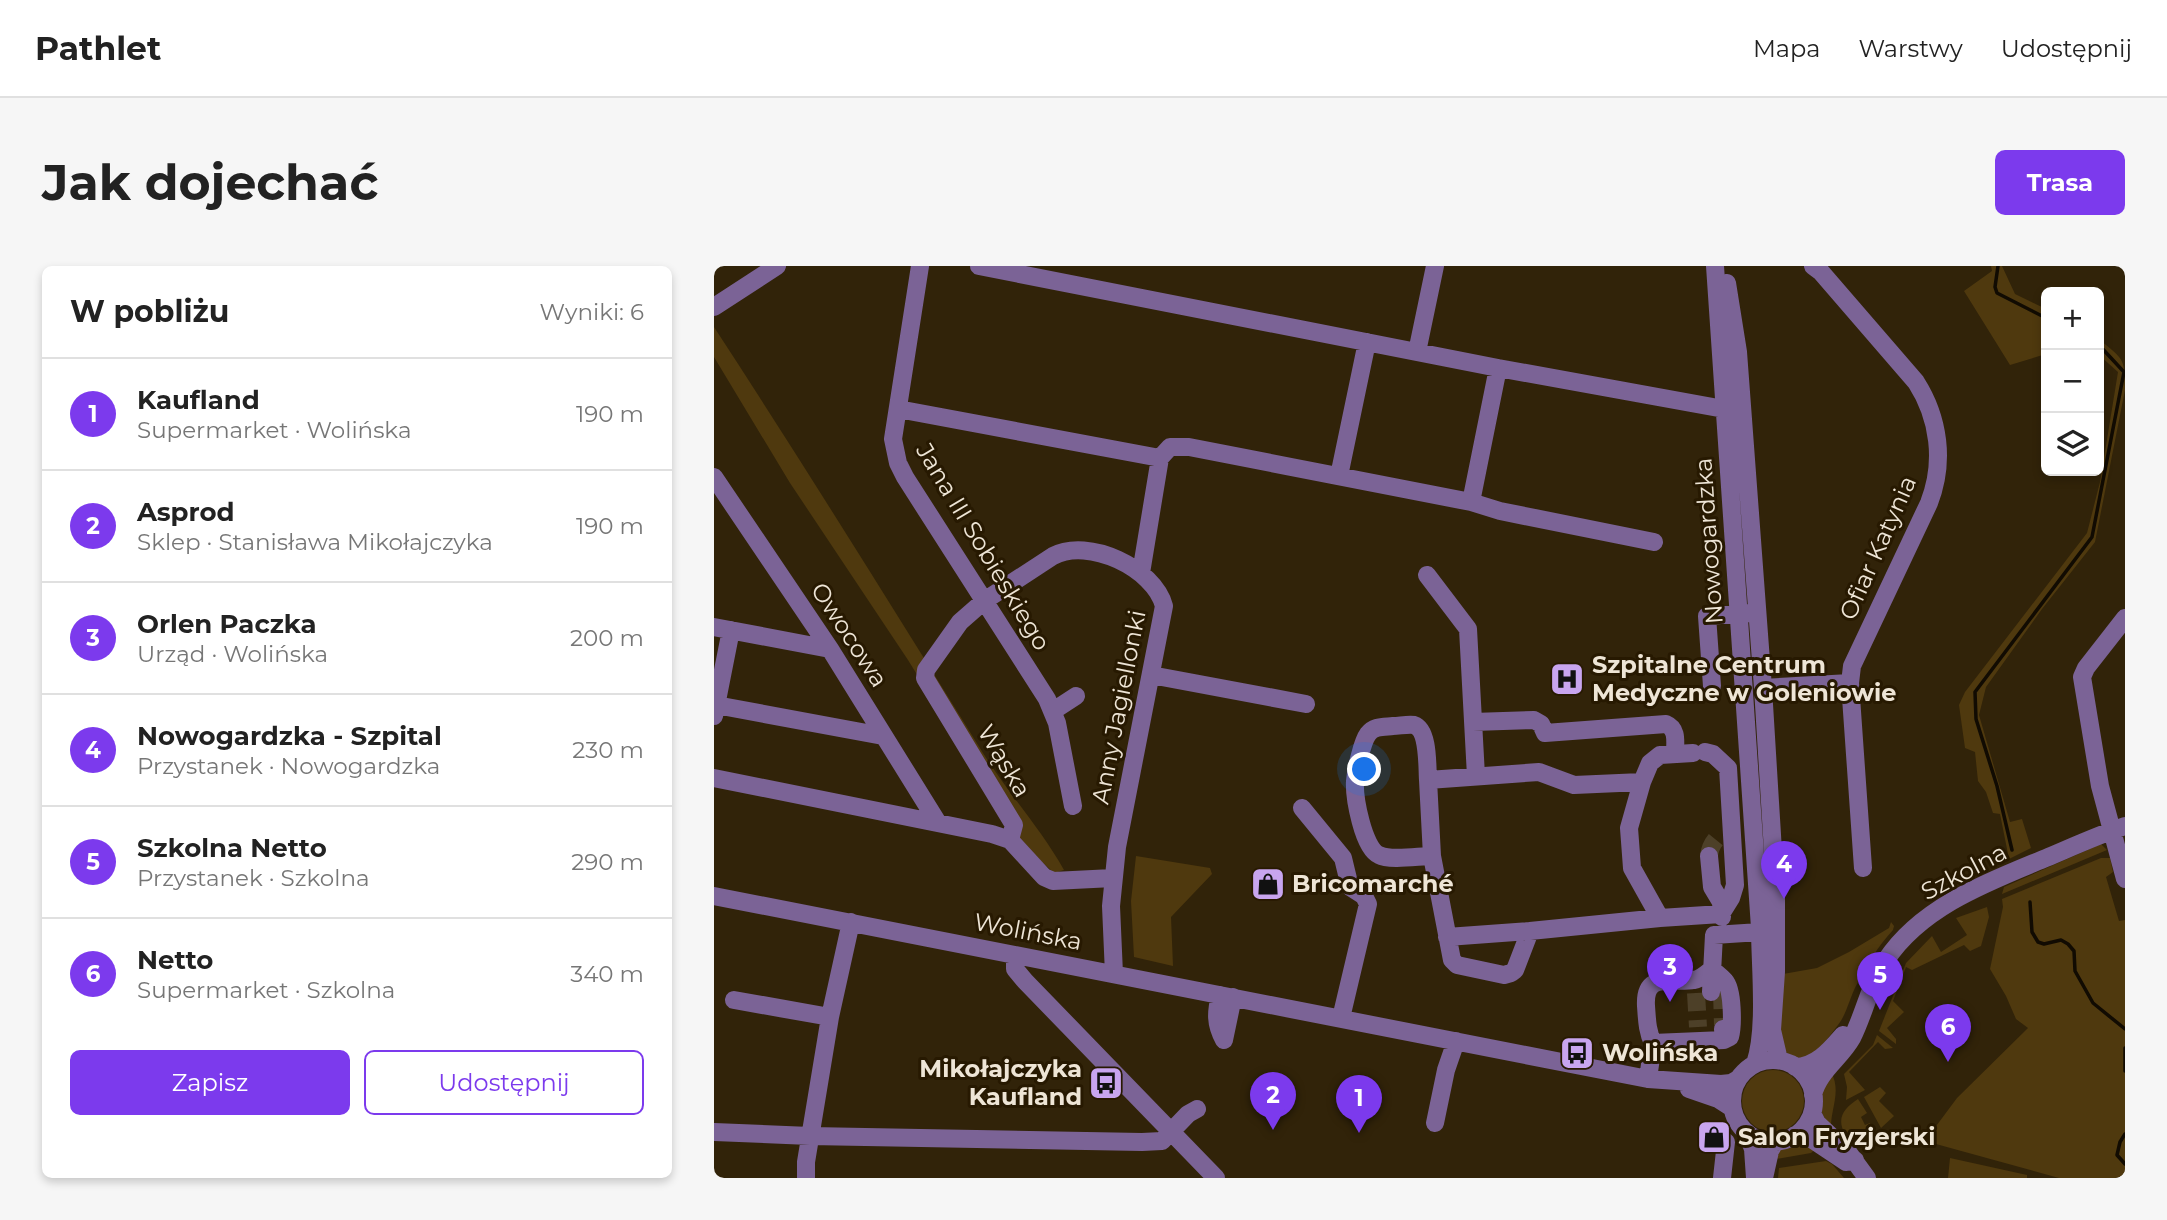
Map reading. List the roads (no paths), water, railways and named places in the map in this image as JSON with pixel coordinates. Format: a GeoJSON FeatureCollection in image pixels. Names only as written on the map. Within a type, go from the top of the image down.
{"type":"FeatureCollection","features":[{"type":"Feature","properties":{"kind":"street"},"geometry":{"type":"LineString","coordinates":[[714,307],[777,266]]}},
{"type":"Feature","properties":{"kind":"street","name":"Jana III Sobieskiego"},"geometry":{"type":"LineString","coordinates":[[920,266],[894,439],[898,463],[1048,699],[1053,711],[1073,806]]}},
{"type":"Feature","properties":{"kind":"street"},"geometry":{"type":"LineString","coordinates":[[979,266],[1498,368],[1733,410]]}},
{"type":"Feature","properties":{"kind":"street"},"geometry":{"type":"LineString","coordinates":[[1418,352],[1435,266]]}},
{"type":"Feature","properties":{"kind":"street","name":"Nowogardzka"},"geometry":{"type":"LineString","coordinates":[[1715,266],[1757,612],[1763,688],[1776,900],[1776,972],[1772,1030],[1787,1064]]}},
{"type":"Feature","properties":{"kind":"street","name":"Nowogardzka"},"geometry":{"type":"LineString","coordinates":[[1724,266],[1737,341],[1733,410],[1738,614],[1760,932],[1760,1031],[1755,1064]]}},
{"type":"Feature","properties":{"kind":"street","name":"Ofiar Katynia"},"geometry":{"type":"LineString","coordinates":[[1813,266],[1916,382],[1933,419],[1938,460],[1934,490],[1852,666],[1850,683],[1863,868]]}},
{"type":"Feature","properties":{"kind":"street"},"geometry":{"type":"LineString","coordinates":[[1339,476],[1367,342]]}},
{"type":"Feature","properties":{"kind":"street"},"geometry":{"type":"LineString","coordinates":[[1471,502],[1498,368]]}},
{"type":"Feature","properties":{"kind":"street"},"geometry":{"type":"LineString","coordinates":[[898,409],[1160,458]]}},
{"type":"Feature","properties":{"kind":"street"},"geometry":{"type":"LineString","coordinates":[[984,601],[1053,556],[1069,550],[1114,558],[1141,573],[1160,458],[1170,447],[1178,446],[1471,502],[1500,511],[1654,541]]}},
{"type":"Feature","properties":{"kind":"street","name":"Owocowa"},"geometry":{"type":"LineString","coordinates":[[714,477],[830,649],[938,823]]}},
{"type":"Feature","properties":{"kind":"street","name":"Anny Jagiellonki"},"geometry":{"type":"LineString","coordinates":[[1114,974],[1111,906],[1117,847],[1164,606],[1157,590],[1141,573]]}},
{"type":"Feature","properties":{"kind":"street"},"geometry":{"type":"LineString","coordinates":[[1426,575],[1468,629],[1476,776]]}},
{"type":"Feature","properties":{"kind":"street","name":"Wąska"},"geometry":{"type":"LineString","coordinates":[[984,601],[960,622],[931,662],[925,678],[1014,825],[1010,840]]}},
{"type":"Feature","properties":{"kind":"street"},"geometry":{"type":"LineString","coordinates":[[1712,686],[1707,616],[1757,612]]}},
{"type":"Feature","properties":{"kind":"street"},"geometry":{"type":"LineString","coordinates":[[830,649],[723,628],[715,710],[883,736]]}},
{"type":"Feature","properties":{"kind":"street"},"geometry":{"type":"LineString","coordinates":[[2122,628],[2086,668],[2082,677],[2100,786],[2118,828],[2125,879]]}},
{"type":"Feature","properties":{"kind":"street"},"geometry":{"type":"LineString","coordinates":[[1151,675],[1306,704]]}},
{"type":"Feature","properties":{"kind":"street"},"geometry":{"type":"LineString","coordinates":[[1763,688],[1850,683]]}},
{"type":"Feature","properties":{"kind":"street"},"geometry":{"type":"LineString","coordinates":[[1053,711],[1076,696]]}},
{"type":"Feature","properties":{"kind":"street"},"geometry":{"type":"LineString","coordinates":[[1473,722],[1534,719],[1541,724],[1545,733],[1666,724],[1672,727],[1691,753]]}},
{"type":"Feature","properties":{"kind":"street"},"geometry":{"type":"LineString","coordinates":[[1432,856],[1382,857],[1370,848],[1357,810],[1355,781],[1364,741],[1369,732],[1377,727],[1414,725],[1425,737],[1432,856],[1452,960],[1457,965],[1504,975],[1511,973],[1515,970],[1530,931]]}},
{"type":"Feature","properties":{"kind":"street"},"geometry":{"type":"LineString","coordinates":[[1660,918],[1632,868],[1629,828],[1650,763],[1660,755],[1691,753],[1713,754],[1728,768],[1768,766]]}},
{"type":"Feature","properties":{"kind":"street"},"geometry":{"type":"LineString","coordinates":[[1721,914],[1735,885],[1726,830],[1728,768]]}},
{"type":"Feature","properties":{"kind":"street"},"geometry":{"type":"LineString","coordinates":[[1428,780],[1539,772],[1574,785],[1642,782]]}},
{"type":"Feature","properties":{"kind":"street"},"geometry":{"type":"LineString","coordinates":[[714,778],[992,834],[1010,840],[1044,877],[1053,881],[1113,878]]}},
{"type":"Feature","properties":{"kind":"street"},"geometry":{"type":"LineString","coordinates":[[1302,808],[1337,849],[1343,858],[1350,887],[1364,896],[1368,904],[1341,1018]]}},
{"type":"Feature","properties":{"kind":"street","name":"Szkolna"},"geometry":{"type":"LineString","coordinates":[[1813,1095],[1818,1080],[1847,1047],[1876,978],[1897,946],[1916,927],[1972,890],[2118,828]]}},
{"type":"Feature","properties":{"kind":"street"},"geometry":{"type":"LineString","coordinates":[[1709,856],[1712,887],[1721,902],[1725,933]]}},
{"type":"Feature","properties":{"kind":"street","name":"Wolińska"},"geometry":{"type":"LineString","coordinates":[[714,896],[1655,1080],[1718,1098],[1732,1108]]}},
{"type":"Feature","properties":{"kind":"street"},"geometry":{"type":"LineString","coordinates":[[1447,937],[1721,914]]}},
{"type":"Feature","properties":{"kind":"street"},"geometry":{"type":"LineString","coordinates":[[806,1178],[806,1162],[830,1017],[851,922]]}},
{"type":"Feature","properties":{"kind":"street"},"geometry":{"type":"LineString","coordinates":[[1710,984],[1714,934],[1760,932]]}},
{"type":"Feature","properties":{"kind":"street"},"geometry":{"type":"LineString","coordinates":[[1015,955],[1015,969],[1025,982],[1216,1178]]}},
{"type":"Feature","properties":{"kind":"street"},"geometry":{"type":"LineString","coordinates":[[1653,1043],[1712,1033],[1731,1034],[1732,1022],[1726,982],[1658,982],[1649,987],[1646,995],[1648,1032],[1653,1043],[1655,1080]]}},
{"type":"Feature","properties":{"kind":"street"},"geometry":{"type":"LineString","coordinates":[[734,1000],[830,1017]]}},
{"type":"Feature","properties":{"kind":"street","name":"Szkolna"},"geometry":{"type":"LineString","coordinates":[[1787,1064],[1805,1067],[1826,1054],[1863,1007]]}},
{"type":"Feature","properties":{"kind":"street"},"geometry":{"type":"LineString","coordinates":[[1435,1123],[1446,1070],[1456,1041]]}},
{"type":"Feature","properties":{"kind":"street"},"geometry":{"type":"LineString","coordinates":[[1812,1113],[1795,1135],[1774,1142],[1755,1138],[1740,1126],[1732,1108],[1738,1079],[1755,1064],[1767,1060],[1787,1064],[1804,1074],[1813,1095],[1812,1113],[1817,1124],[1855,1160],[1867,1178]]}},
{"type":"Feature","properties":{"kind":"street","name":"Wolińska"},"geometry":{"type":"LineString","coordinates":[[1655,1080],[1721,1084],[1738,1079]]}},
{"type":"Feature","properties":{"kind":"street"},"geometry":{"type":"LineString","coordinates":[[714,1132],[1142,1142],[1162,1141],[1188,1114],[1197,1109]]}},
{"type":"Feature","properties":{"kind":"street"},"geometry":{"type":"LineString","coordinates":[[1747,1133],[1754,1149],[1755,1178]]}},
{"type":"Feature","properties":{"kind":"street"},"geometry":{"type":"LineString","coordinates":[[1795,1135],[1810,1138],[1846,1163],[1855,1160]]}},
{"type":"Feature","properties":{"kind":"street"},"geometry":{"type":"LineString","coordinates":[[1722,1178],[1726,1142]]}},
{"type":"Feature","properties":{"kind":"street"},"geometry":{"type":"LineString","coordinates":[[1764,1178],[1774,1142]]}},
{"type":"Feature","properties":{"kind":"waterway"},"geometry":{"type":"LineString","coordinates":[[1998,266],[1995,287],[1997,293],[2041,315]]}},
{"type":"Feature","properties":{"kind":"waterway"},"geometry":{"type":"LineString","coordinates":[[2012,850],[1997,786],[1976,719],[1975,692],[2092,537],[2124,372],[2104,350]]}},
{"type":"Feature","properties":{"kind":"waterway"},"geometry":{"type":"LineString","coordinates":[[2030,902],[2032,932],[2038,942],[2044,944],[2061,940],[2068,944],[2074,951],[2075,971],[2093,1003],[2125,1029]]}},
{"type":"Feature","properties":{"kind":"waterway"},"geometry":{"type":"LineString","coordinates":[[2125,1048],[2125,1071]]}},
{"type":"Feature","properties":{"kind":"waterway"},"geometry":{"type":"LineString","coordinates":[[2125,1134],[2117,1155],[2125,1164]]}},
{"type":"Feature","properties":{"kind":"tunnel"},"geometry":{"type":"LineString","coordinates":[[1709,856],[1710,849],[1721,834]]}},
{"type":"Feature","properties":{"kind":"tunnel"},"geometry":{"type":"LineString","coordinates":[[1722,991],[1723,1025]]}},
{"type":"Feature","properties":{"kind":"tunnel"},"geometry":{"type":"LineString","coordinates":[[1696,993],[1698,1027]]}},
{"type":"Feature","properties":{"kind":"place","name":"Szpitalne Centrum Medyczne w Goleniowie"},"geometry":{"type":"Point","coordinates":[1567,679]}},
{"type":"Feature","properties":{"kind":"place","name":"Bricomarché"},"geometry":{"type":"Point","coordinates":[1268,884]}},
{"type":"Feature","properties":{"kind":"place","name":"Nowogardzka - Szpital"},"geometry":{"type":"Point","coordinates":[1784,899]}},
{"type":"Feature","properties":{"kind":"place","name":"Orlen Paczka"},"geometry":{"type":"Point","coordinates":[1670,1002]}},
{"type":"Feature","properties":{"kind":"place","name":"Szkolna Netto"},"geometry":{"type":"Point","coordinates":[1880,1010]}},
{"type":"Feature","properties":{"kind":"place","name":"Wolińska"},"geometry":{"type":"Point","coordinates":[1577,1053]}},
{"type":"Feature","properties":{"kind":"place","name":"Netto"},"geometry":{"type":"Point","coordinates":[1948,1062]}},
{"type":"Feature","properties":{"kind":"place","name":"Mikołajczyka Kaufland"},"geometry":{"type":"Point","coordinates":[1106,1083]}},
{"type":"Feature","properties":{"kind":"place","name":"Asprod"},"geometry":{"type":"Point","coordinates":[1273,1130]}},
{"type":"Feature","properties":{"kind":"place","name":"Kaufland"},"geometry":{"type":"Point","coordinates":[1359,1133]}},
{"type":"Feature","properties":{"kind":"place","name":"Salon Fryzjerski"},"geometry":{"type":"Point","coordinates":[1714,1137]}}]}
